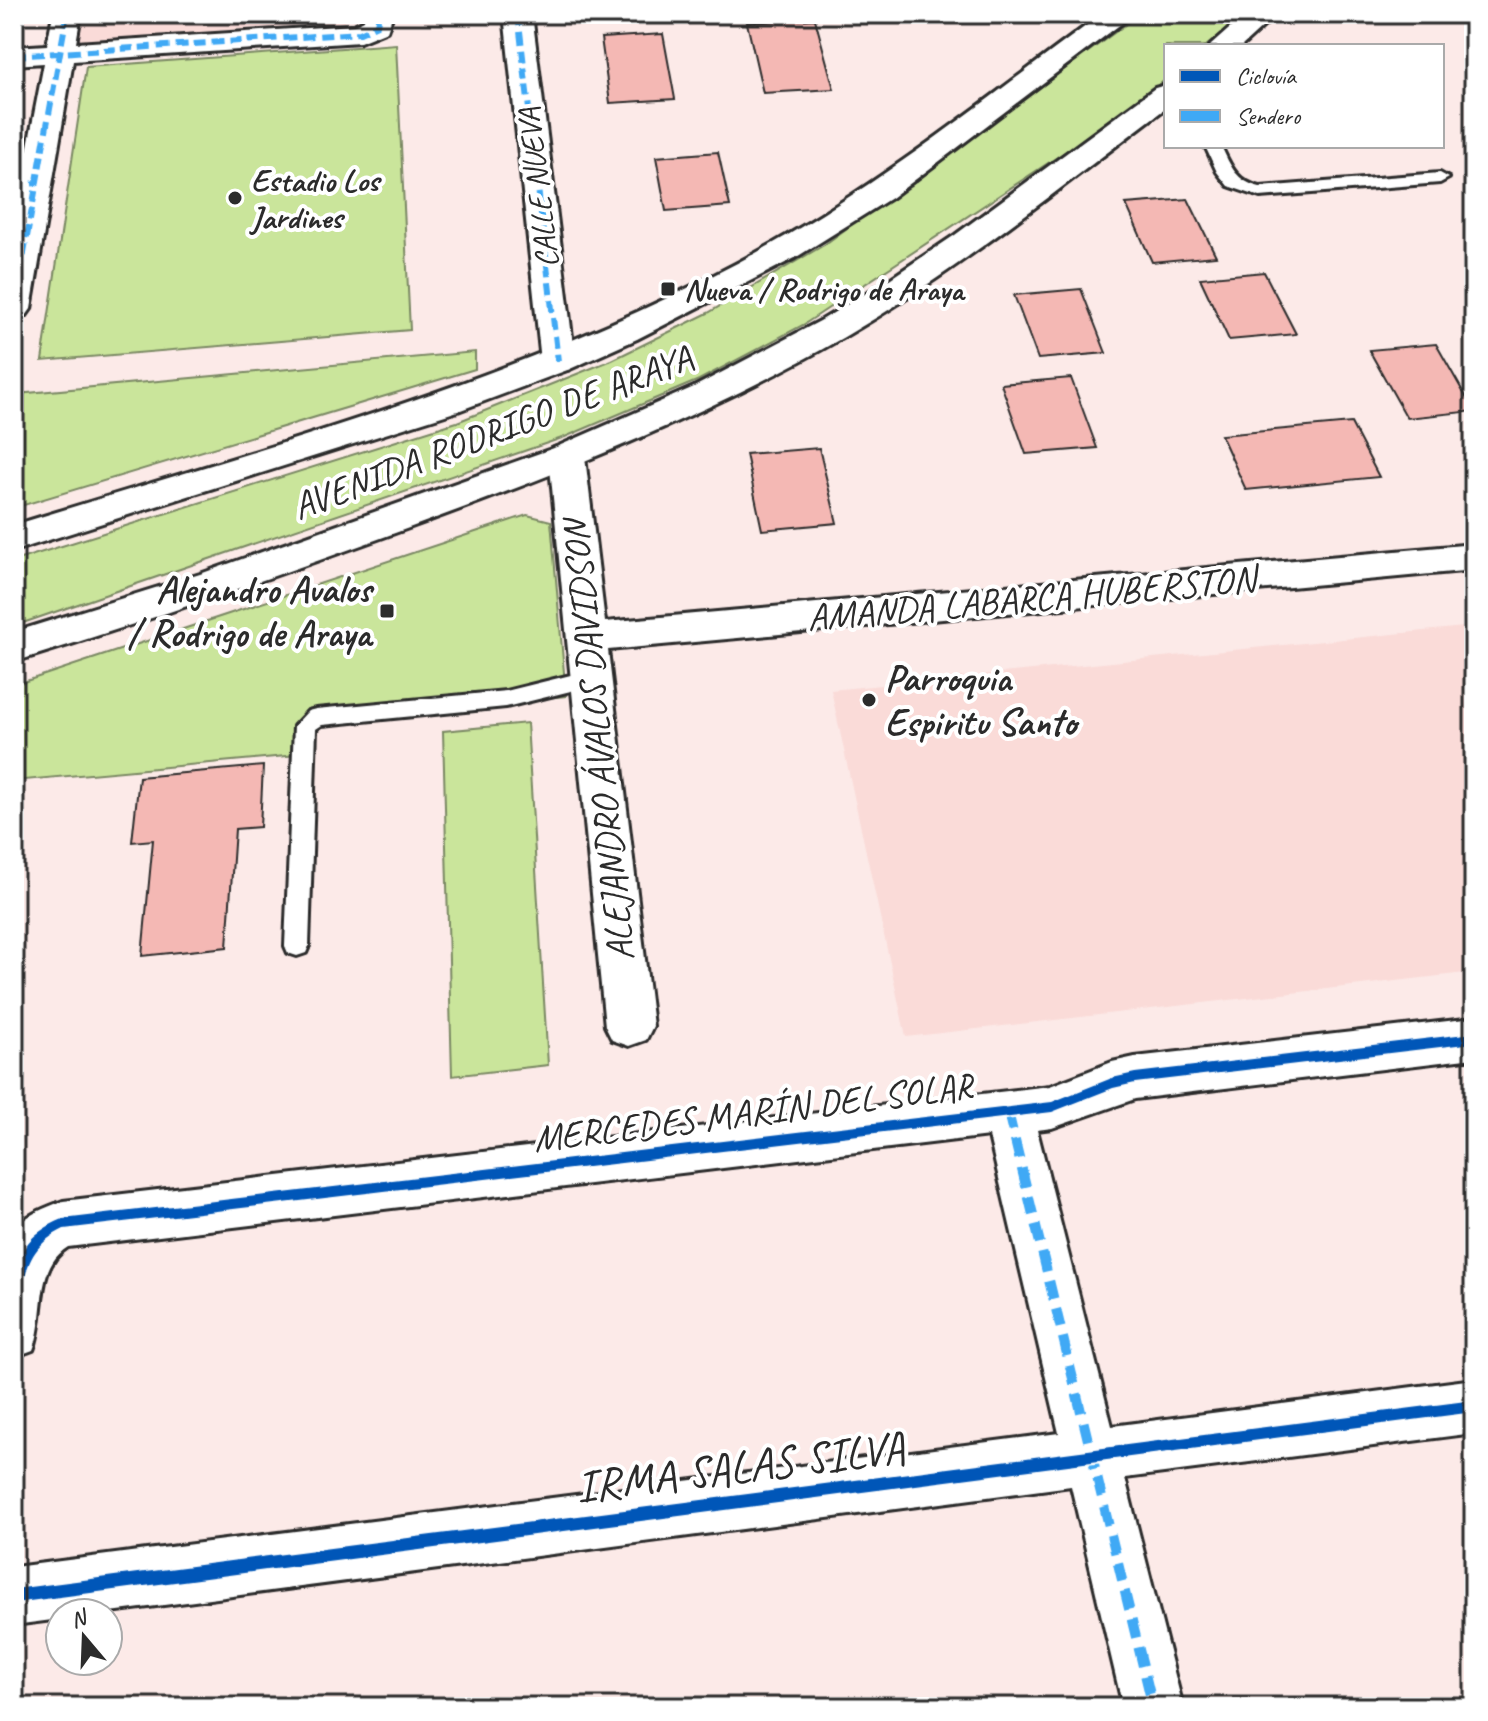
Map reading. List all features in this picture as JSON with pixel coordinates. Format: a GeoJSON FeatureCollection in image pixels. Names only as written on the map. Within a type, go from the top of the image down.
{"type":"FeatureCollection","features":[{"type":"Feature","properties":{"kind":"street"},"geometry":{"type":"LineString","coordinates":[[14,309],[25,184],[60,53],[67,14]]}},
{"type":"Feature","properties":{"kind":"street","name":"CALLE NUEVA"},"geometry":{"type":"LineString","coordinates":[[518,14],[558,361]]}},
{"type":"Feature","properties":{"kind":"street","name":"AVENIDA RODRIGO DE ARAYA"},"geometry":{"type":"LineString","coordinates":[[14,538],[445,403],[558,361],[708,291],[834,221],[954,138],[1120,14]]}},
{"type":"Feature","properties":{"kind":"street"},"geometry":{"type":"LineString","coordinates":[[1226,44],[1263,14]]}},
{"type":"Feature","properties":{"kind":"street"},"geometry":{"type":"LineString","coordinates":[[14,56],[360,33],[376,22]]}},
{"type":"Feature","properties":{"kind":"street","name":"AVENIDA RODRIGO DE ARAYA"},"geometry":{"type":"LineString","coordinates":[[14,647],[214,584],[567,457],[707,395],[844,321],[967,242],[1164,95]]}},
{"type":"Feature","properties":{"kind":"street","name":"ALEJANDRO ÁVALOS DAVIDSON"},"geometry":{"type":"LineString","coordinates":[[567,457],[629,1026]]}},
{"type":"Feature","properties":{"kind":"street","name":"AMANDA LABARCA HUBERSTON"},"geometry":{"type":"LineString","coordinates":[[589,658],[1474,557]]}},
{"type":"Feature","properties":{"kind":"street","name":"MERCEDES MARÍN DEL SOLAR"},"geometry":{"type":"LineString","coordinates":[[14,1332],[26,1250],[37,1237],[63,1224],[1052,1107],[1112,1083],[1135,1078],[1474,1038]]}},
{"type":"Feature","properties":{"kind":"street"},"geometry":{"type":"LineString","coordinates":[[1008,1112],[1153,1707]]}},
{"type":"Feature","properties":{"kind":"street","name":"IRMA SALAS SILVA"},"geometry":{"type":"LineString","coordinates":[[14,1596],[1474,1406]]}},
{"type":"Feature","properties":{"kind":"lane"},"geometry":{"type":"LineString","coordinates":[[1214,148],[1227,175],[1239,189],[1260,192],[1440,178]]}},
{"type":"Feature","properties":{"kind":"lane"},"geometry":{"type":"LineString","coordinates":[[297,946],[305,726],[308,721],[316,717],[506,699],[589,658]]}},
{"type":"Feature","properties":{"kind":"shaded area"},"geometry":{"type":"Polygon","coordinates":[[[77,14],[344,14],[344,22],[72,41],[77,14]]]}},
{"type":"Feature","properties":{"kind":"shaded area"},"geometry":{"type":"Polygon","coordinates":[[[1474,626],[1474,972],[906,1037],[831,690],[1474,626]]]}},
{"type":"Feature","properties":{"kind":"green space"},"geometry":{"type":"Polygon","coordinates":[[[1140,14],[1245,14],[1208,44],[1164,44],[1164,81],[1130,109],[803,325],[699,380],[565,437],[14,626],[14,561],[457,422],[612,360],[708,313],[824,245],[1140,14]]]}},
{"type":"Feature","properties":{"kind":"green space","name":"Estadio Los Jardines"},"geometry":{"type":"Polygon","coordinates":[[[396,44],[410,330],[42,361],[86,67],[396,44]]]}},
{"type":"Feature","properties":{"kind":"green space"},"geometry":{"type":"Polygon","coordinates":[[[475,352],[475,369],[14,508],[17,394],[475,352]]]}},
{"type":"Feature","properties":{"kind":"green space"},"geometry":{"type":"Polygon","coordinates":[[[527,515],[551,521],[566,696],[298,720],[297,755],[14,781],[14,685],[527,515]]]}},
{"type":"Feature","properties":{"kind":"green space"},"geometry":{"type":"Polygon","coordinates":[[[527,723],[548,1065],[452,1076],[443,731],[527,723]]]}},
{"type":"Feature","properties":{"kind":"building"},"geometry":{"type":"Polygon","coordinates":[[[815,19],[834,89],[763,93],[747,23],[815,19]]]}},
{"type":"Feature","properties":{"kind":"building"},"geometry":{"type":"Polygon","coordinates":[[[663,34],[675,99],[610,103],[601,38],[663,34]]]}},
{"type":"Feature","properties":{"kind":"building"},"geometry":{"type":"Polygon","coordinates":[[[718,152],[730,206],[666,211],[656,157],[718,152]]]}},
{"type":"Feature","properties":{"kind":"building"},"geometry":{"type":"Polygon","coordinates":[[[1188,199],[1216,256],[1152,262],[1126,204],[1188,199]]]}},
{"type":"Feature","properties":{"kind":"building"},"geometry":{"type":"Polygon","coordinates":[[[1264,272],[1296,334],[1229,340],[1200,278],[1264,272]]]}},
{"type":"Feature","properties":{"kind":"building"},"geometry":{"type":"Polygon","coordinates":[[[1081,289],[1106,353],[1038,359],[1014,295],[1081,289]]]}},
{"type":"Feature","properties":{"kind":"building"},"geometry":{"type":"Polygon","coordinates":[[[1436,344],[1474,411],[1407,418],[1369,350],[1436,344]]]}},
{"type":"Feature","properties":{"kind":"building"},"geometry":{"type":"Polygon","coordinates":[[[1071,378],[1097,448],[1026,454],[1001,384],[1071,378]]]}},
{"type":"Feature","properties":{"kind":"building"},"geometry":{"type":"Polygon","coordinates":[[[1351,423],[1379,477],[1246,490],[1221,435],[1351,423]]]}},
{"type":"Feature","properties":{"kind":"building"},"geometry":{"type":"Polygon","coordinates":[[[819,448],[837,523],[762,530],[746,454],[819,448]]]}},
{"type":"Feature","properties":{"kind":"building"},"geometry":{"type":"Polygon","coordinates":[[[263,766],[260,827],[235,829],[227,947],[142,956],[153,840],[132,842],[139,777],[263,766]]]}},
{"type":"Feature","properties":{"kind":"marked path"},"geometry":{"type":"LineString","coordinates":[[14,309],[67,14]]}},
{"type":"Feature","properties":{"kind":"marked path"},"geometry":{"type":"LineString","coordinates":[[14,56],[360,33],[377,25],[379,14]]}},
{"type":"Feature","properties":{"kind":"marked path"},"geometry":{"type":"LineString","coordinates":[[518,14],[558,361]]}},
{"type":"Feature","properties":{"kind":"marked path"},"geometry":{"type":"LineString","coordinates":[[14,185],[37,183]]}},
{"type":"Feature","properties":{"kind":"marked path"},"geometry":{"type":"LineString","coordinates":[[1008,1112],[1153,1707]]}},
{"type":"Feature","properties":{"kind":"cycle path"},"geometry":{"type":"LineString","coordinates":[[14,1332],[19,1283],[27,1254],[35,1242],[63,1224],[1052,1107],[1112,1083],[1135,1078],[1474,1038]]}},
{"type":"Feature","properties":{"kind":"cycle path"},"geometry":{"type":"LineString","coordinates":[[14,1596],[1474,1406]]}},
{"type":"Feature","properties":{"kind":"place","name":"Estadio Los Jardines"},"geometry":{"type":"Point","coordinates":[235,198]}},
{"type":"Feature","properties":{"kind":"place","name":"Nueva / Rodrigo de Araya"},"geometry":{"type":"Point","coordinates":[668,289]}},
{"type":"Feature","properties":{"kind":"place","name":"Alejandro Avalos / Rodrigo de Araya"},"geometry":{"type":"Point","coordinates":[387,611]}},
{"type":"Feature","properties":{"kind":"place","name":"Parroquia Espiritu Santo"},"geometry":{"type":"Point","coordinates":[869,700]}}]}
